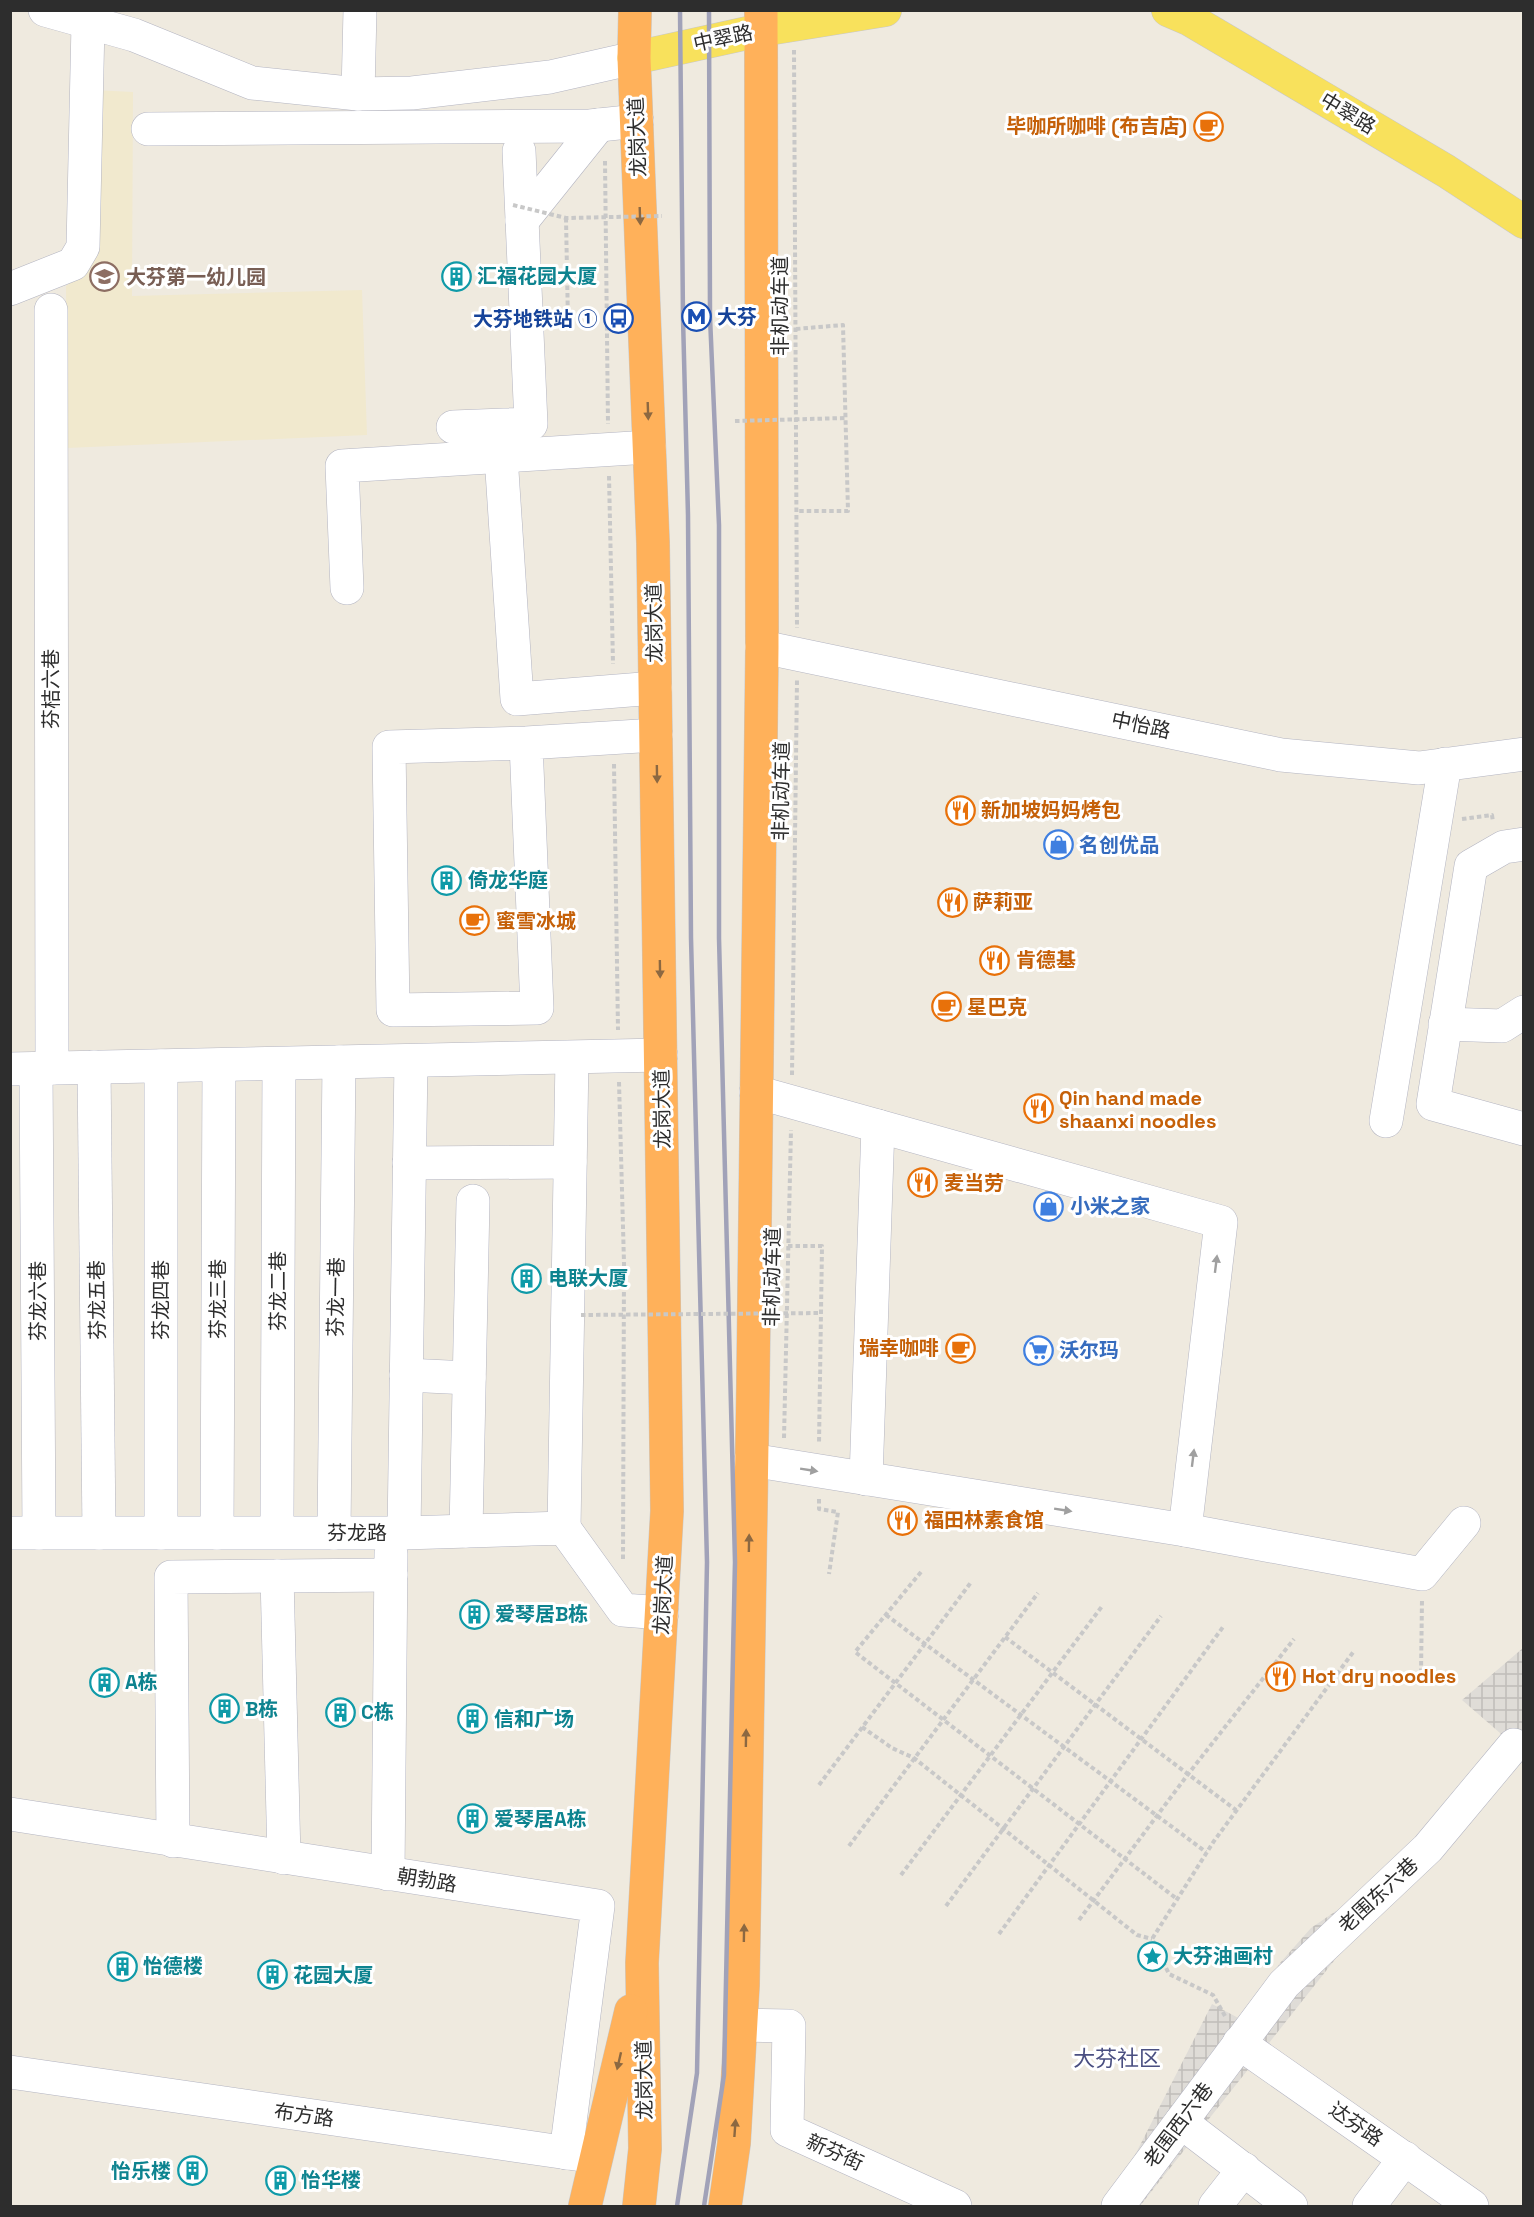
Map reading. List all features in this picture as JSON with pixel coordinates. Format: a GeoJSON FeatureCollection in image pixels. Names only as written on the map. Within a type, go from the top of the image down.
{"type":"FeatureCollection","features":[{"type":"Feature","properties":{"kind":"highway","name":"龙岗大道"},"geometry":{"type":"LineString","coordinates":[[635,10],[634,58],[614,123],[649,447],[656,735],[667,1511],[642,1963],[645,2149],[639,2206]]}},
{"type":"Feature","properties":{"kind":"highway"},"geometry":{"type":"LineString","coordinates":[[725,2206],[741,2025],[751,1461],[762,647],[761,20]]}},
{"type":"Feature","properties":{"kind":"highway"},"geometry":{"type":"LineString","coordinates":[[585,2206],[582,2155],[642,1963]]}},
{"type":"Feature","properties":{"kind":"highway"},"geometry":{"type":"LineString","coordinates":[[730,2167],[730,2206]]}},
{"type":"Feature","properties":{"kind":"main road","name":"中翠路"},"geometry":{"type":"LineString","coordinates":[[634,58],[761,20],[794,25],[885,10]]}},
{"type":"Feature","properties":{"kind":"main road","name":"中翠路"},"geometry":{"type":"LineString","coordinates":[[1168,10],[1189,19],[1435,165],[1524,222]]}},
{"type":"Feature","properties":{"kind":"street"},"geometry":{"type":"LineString","coordinates":[[45,10],[88,24],[134,35],[252,83],[358,94],[412,93],[550,77],[634,58]]}},
{"type":"Feature","properties":{"kind":"street"},"geometry":{"type":"LineString","coordinates":[[358,94],[360,10]]}},
{"type":"Feature","properties":{"kind":"street"},"geometry":{"type":"LineString","coordinates":[[10,289],[72,264],[82,247],[88,24]]}},
{"type":"Feature","properties":{"kind":"street"},"geometry":{"type":"LineString","coordinates":[[148,129],[614,123]]}},
{"type":"Feature","properties":{"kind":"street"},"geometry":{"type":"LineString","coordinates":[[518,213],[614,123]]}},
{"type":"Feature","properties":{"kind":"street"},"geometry":{"type":"LineString","coordinates":[[453,427],[531,424],[518,213],[519,151]]}},
{"type":"Feature","properties":{"kind":"street","name":"芬桔六巷"},"geometry":{"type":"LineString","coordinates":[[33,1069],[51,310]]}},
{"type":"Feature","properties":{"kind":"street"},"geometry":{"type":"LineString","coordinates":[[347,588],[342,466],[649,447]]}},
{"type":"Feature","properties":{"kind":"street"},"geometry":{"type":"LineString","coordinates":[[501,456],[517,699],[655,688]]}},
{"type":"Feature","properties":{"kind":"street","name":"中怡路"},"geometry":{"type":"LineString","coordinates":[[762,647],[1281,755],[1419,768],[1524,754]]}},
{"type":"Feature","properties":{"kind":"street"},"geometry":{"type":"LineString","coordinates":[[526,743],[537,1008],[393,1010],[388,747],[526,743],[656,735]]}},
{"type":"Feature","properties":{"kind":"street"},"geometry":{"type":"LineString","coordinates":[[1386,1121],[1445,764]]}},
{"type":"Feature","properties":{"kind":"street"},"geometry":{"type":"LineString","coordinates":[[1524,844],[1504,848],[1471,866],[1433,1104],[1524,1129]]}},
{"type":"Feature","properties":{"kind":"street"},"geometry":{"type":"LineString","coordinates":[[1445,1024],[1502,1026],[1524,1012]]}},
{"type":"Feature","properties":{"kind":"street"},"geometry":{"type":"LineString","coordinates":[[33,1069],[661,1055]]}},
{"type":"Feature","properties":{"kind":"street"},"geometry":{"type":"LineString","coordinates":[[572,1058],[564,1528],[623,1610],[662,1613]]}},
{"type":"Feature","properties":{"kind":"street"},"geometry":{"type":"LineString","coordinates":[[388,1874],[391,1575],[398,1533],[406,1375],[411,1060]]}},
{"type":"Feature","properties":{"kind":"street","name":"芬龙一巷"},"geometry":{"type":"LineString","coordinates":[[334,1533],[339,1062]]}},
{"type":"Feature","properties":{"kind":"street","name":"芬龙二巷"},"geometry":{"type":"LineString","coordinates":[[277,1519],[279,1064]]}},
{"type":"Feature","properties":{"kind":"street","name":"芬龙三巷"},"geometry":{"type":"LineString","coordinates":[[217,1533],[219,1065]]}},
{"type":"Feature","properties":{"kind":"street","name":"芬龙四巷"},"geometry":{"type":"LineString","coordinates":[[161,1066],[161,1533]]}},
{"type":"Feature","properties":{"kind":"street","name":"芬龙五巷"},"geometry":{"type":"LineString","coordinates":[[94,1067],[99,1533]]}},
{"type":"Feature","properties":{"kind":"street","name":"芬龙六巷"},"geometry":{"type":"LineString","coordinates":[[25,1533],[33,1069]]}},
{"type":"Feature","properties":{"kind":"street"},"geometry":{"type":"LineString","coordinates":[[756,1092],[1221,1222],[1185,1530]]}},
{"type":"Feature","properties":{"kind":"street"},"geometry":{"type":"LineString","coordinates":[[866,1479],[878,1126]]}},
{"type":"Feature","properties":{"kind":"street"},"geometry":{"type":"LineString","coordinates":[[409,1163],[570,1162]]}},
{"type":"Feature","properties":{"kind":"street"},"geometry":{"type":"LineString","coordinates":[[466,1531],[473,1201]]}},
{"type":"Feature","properties":{"kind":"street"},"geometry":{"type":"LineString","coordinates":[[406,1375],[469,1378]]}},
{"type":"Feature","properties":{"kind":"street"},"geometry":{"type":"LineString","coordinates":[[751,1461],[1185,1530],[1422,1574],[1464,1523]]}},
{"type":"Feature","properties":{"kind":"street","name":"芬龙路"},"geometry":{"type":"LineString","coordinates":[[25,1533],[398,1533],[564,1528]]}},
{"type":"Feature","properties":{"kind":"street"},"geometry":{"type":"LineString","coordinates":[[172,1841],[171,1577],[391,1575]]}},
{"type":"Feature","properties":{"kind":"street"},"geometry":{"type":"LineString","coordinates":[[277,1576],[284,1858]]}},
{"type":"Feature","properties":{"kind":"street","name":"老围东六巷"},"geometry":{"type":"LineString","coordinates":[[1239,2043],[1284,1984],[1428,1848],[1514,1745]]}},
{"type":"Feature","properties":{"kind":"street","name":"朝勃路"},"geometry":{"type":"LineString","coordinates":[[10,1814],[598,1906],[582,2155]]}},
{"type":"Feature","properties":{"kind":"street","name":"新芬街"},"geometry":{"type":"LineString","coordinates":[[741,2025],[789,2026],[787,2130],[955,2206]]}},
{"type":"Feature","properties":{"kind":"street","name":"老围西六巷"},"geometry":{"type":"LineString","coordinates":[[1118,2206],[1239,2043]]}},
{"type":"Feature","properties":{"kind":"street","name":"达芬路"},"geometry":{"type":"LineString","coordinates":[[1239,2043],[1405,2158],[1460,2203]]}},
{"type":"Feature","properties":{"kind":"street","name":"布方路"},"geometry":{"type":"LineString","coordinates":[[10,2072],[582,2155]]}},
{"type":"Feature","properties":{"kind":"street"},"geometry":{"type":"LineString","coordinates":[[1181,2122],[1292,2206]]}},
{"type":"Feature","properties":{"kind":"street"},"geometry":{"type":"LineString","coordinates":[[1369,2206],[1405,2158]]}},
{"type":"Feature","properties":{"kind":"street"},"geometry":{"type":"LineString","coordinates":[[1215,2206],[1244,2169]]}},
{"type":"Feature","properties":{"kind":"path","name":"非机动车道"},"geometry":{"type":"LineString","coordinates":[[783,1465],[798,654],[794,25]]}},
{"type":"Feature","properties":{"kind":"path"},"geometry":{"type":"LineString","coordinates":[[614,123],[609,450],[614,691]]}},
{"type":"Feature","properties":{"kind":"path"},"geometry":{"type":"LineString","coordinates":[[518,213],[566,218],[662,216]]}},
{"type":"Feature","properties":{"kind":"path"},"geometry":{"type":"LineString","coordinates":[[566,218],[568,323]]}},
{"type":"Feature","properties":{"kind":"path"},"geometry":{"type":"LineString","coordinates":[[795,329],[843,325],[848,511],[797,511]]}},
{"type":"Feature","properties":{"kind":"path"},"geometry":{"type":"LineString","coordinates":[[735,421],[844,418]]}},
{"type":"Feature","properties":{"kind":"path"},"geometry":{"type":"LineString","coordinates":[[614,738],[624,1263],[623,1562]]}},
{"type":"Feature","properties":{"kind":"path"},"geometry":{"type":"LineString","coordinates":[[1436,819],[1458,820],[1492,815],[1493,824],[1484,826]]}},
{"type":"Feature","properties":{"kind":"path"},"geometry":{"type":"LineString","coordinates":[[788,1246],[822,1246],[819,1471]]}},
{"type":"Feature","properties":{"kind":"path"},"geometry":{"type":"LineString","coordinates":[[581,1315],[821,1313]]}},
{"type":"Feature","properties":{"kind":"path"},"geometry":{"type":"LineString","coordinates":[[819,1509],[838,1512],[829,1574]]}},
{"type":"Feature","properties":{"kind":"path"},"geometry":{"type":"LineString","coordinates":[[921,1572],[855,1652],[1177,1899]]}},
{"type":"Feature","properties":{"kind":"path"},"geometry":{"type":"LineString","coordinates":[[1421,1673],[1422,1574]]}},
{"type":"Feature","properties":{"kind":"path"},"geometry":{"type":"LineString","coordinates":[[819,1785],[972,1581]]}},
{"type":"Feature","properties":{"kind":"path"},"geometry":{"type":"LineString","coordinates":[[849,1846],[1038,1593]]}},
{"type":"Feature","properties":{"kind":"path"},"geometry":{"type":"LineString","coordinates":[[901,1875],[1103,1605]]}},
{"type":"Feature","properties":{"kind":"path"},"geometry":{"type":"LineString","coordinates":[[886,1615],[1022,1714],[1110,1782],[1158,1814],[1206,1852]]}},
{"type":"Feature","properties":{"kind":"path"},"geometry":{"type":"LineString","coordinates":[[946,1906],[1161,1616]]}},
{"type":"Feature","properties":{"kind":"path"},"geometry":{"type":"LineString","coordinates":[[999,1934],[1224,1627]]}},
{"type":"Feature","properties":{"kind":"path"},"geometry":{"type":"LineString","coordinates":[[1005,1636],[1140,1740],[1189,1773],[1236,1810]]}},
{"type":"Feature","properties":{"kind":"path"},"geometry":{"type":"LineString","coordinates":[[1079,1920],[1189,1773],[1294,1640]]}},
{"type":"Feature","properties":{"kind":"path"},"geometry":{"type":"LineString","coordinates":[[1152,1939],[1206,1852],[1354,1651]]}},
{"type":"Feature","properties":{"kind":"path"},"geometry":{"type":"LineString","coordinates":[[862,1727],[892,1748],[914,1758],[1137,1935],[1152,1939],[1169,1974],[1213,1995],[1239,2043]]}},
{"type":"Feature","properties":{"kind":"shaded area","name":"大芬第一幼儿园"},"geometry":{"type":"Polygon","coordinates":[[[94,90],[133,92],[132,296],[362,290],[367,435],[67,448],[66,286],[91,267],[94,90]]]}},
{"type":"Feature","properties":{"kind":"shaded area"},"geometry":{"type":"Polygon","coordinates":[[[1523,1648],[1523,1753],[1462,1700],[1523,1648]]]}},
{"type":"Feature","properties":{"kind":"shaded area"},"geometry":{"type":"Polygon","coordinates":[[[1336,1911],[1360,1928],[1140,2206],[1109,2206],[1212,2004],[1244,2021],[1280,1963],[1311,1928],[1336,1911]]]}},
{"type":"Feature","properties":{"kind":"railway"},"geometry":{"type":"LineString","coordinates":[[677,2206],[697,2073],[707,1562],[691,938],[688,515],[683,318],[680,10]]}},
{"type":"Feature","properties":{"kind":"railway"},"geometry":{"type":"LineString","coordinates":[[704,2206],[724,2075],[735,1562],[719,938],[719,525],[710,317],[709,10]]}},
{"type":"Feature","properties":{"kind":"place","name":"毕咖所咖啡 (布吉店)"},"geometry":{"type":"Point","coordinates":[1208,126]}},
{"type":"Feature","properties":{"kind":"place","name":"汇福花园大厦"},"geometry":{"type":"Point","coordinates":[456,276]}},
{"type":"Feature","properties":{"kind":"place","name":"大芬第一幼儿园"},"geometry":{"type":"Point","coordinates":[105,277]}},
{"type":"Feature","properties":{"kind":"place","name":"大芬"},"geometry":{"type":"Point","coordinates":[696,317]}},
{"type":"Feature","properties":{"kind":"place","name":"大芬地铁站 ①"},"geometry":{"type":"Point","coordinates":[619,319]}},
{"type":"Feature","properties":{"kind":"place","name":"新加坡妈妈烤包"},"geometry":{"type":"Point","coordinates":[960,810]}},
{"type":"Feature","properties":{"kind":"place","name":"名创优品"},"geometry":{"type":"Point","coordinates":[1058,845]}},
{"type":"Feature","properties":{"kind":"place","name":"倚龙华庭"},"geometry":{"type":"Point","coordinates":[447,880]}},
{"type":"Feature","properties":{"kind":"place","name":"萨莉亚"},"geometry":{"type":"Point","coordinates":[952,902]}},
{"type":"Feature","properties":{"kind":"place","name":"蜜雪冰城"},"geometry":{"type":"Point","coordinates":[475,921]}},
{"type":"Feature","properties":{"kind":"place","name":"肯德基"},"geometry":{"type":"Point","coordinates":[995,960]}},
{"type":"Feature","properties":{"kind":"place","name":"星巴克"},"geometry":{"type":"Point","coordinates":[946,1007]}},
{"type":"Feature","properties":{"kind":"place","name":"Qin hand made shaanxi noodles"},"geometry":{"type":"Point","coordinates":[1038,1109]}},
{"type":"Feature","properties":{"kind":"place","name":"麦当劳"},"geometry":{"type":"Point","coordinates":[923,1183]}},
{"type":"Feature","properties":{"kind":"place","name":"小米之家"},"geometry":{"type":"Point","coordinates":[1049,1206]}},
{"type":"Feature","properties":{"kind":"place","name":"电联大厦"},"geometry":{"type":"Point","coordinates":[527,1278]}},
{"type":"Feature","properties":{"kind":"place","name":"瑞幸咖啡"},"geometry":{"type":"Point","coordinates":[960,1348]}},
{"type":"Feature","properties":{"kind":"place","name":"沃尔玛"},"geometry":{"type":"Point","coordinates":[1038,1350]}},
{"type":"Feature","properties":{"kind":"place","name":"福田林素食馆"},"geometry":{"type":"Point","coordinates":[903,1520]}},
{"type":"Feature","properties":{"kind":"place","name":"爱琴居B栋"},"geometry":{"type":"Point","coordinates":[474,1614]}},
{"type":"Feature","properties":{"kind":"place","name":"Hot dry noodles"},"geometry":{"type":"Point","coordinates":[1281,1676]}},
{"type":"Feature","properties":{"kind":"place","name":"A栋"},"geometry":{"type":"Point","coordinates":[104,1682]}},
{"type":"Feature","properties":{"kind":"place","name":"B栋"},"geometry":{"type":"Point","coordinates":[224,1709]}},
{"type":"Feature","properties":{"kind":"place","name":"C栋"},"geometry":{"type":"Point","coordinates":[340,1712]}},
{"type":"Feature","properties":{"kind":"place","name":"信和广场"},"geometry":{"type":"Point","coordinates":[473,1719]}},
{"type":"Feature","properties":{"kind":"place","name":"爱琴居A栋"},"geometry":{"type":"Point","coordinates":[473,1819]}},
{"type":"Feature","properties":{"kind":"place","name":"大芬油画村"},"geometry":{"type":"Point","coordinates":[1152,1956]}},
{"type":"Feature","properties":{"kind":"place","name":"怡德楼"},"geometry":{"type":"Point","coordinates":[122,1966]}},
{"type":"Feature","properties":{"kind":"place","name":"花园大厦"},"geometry":{"type":"Point","coordinates":[272,1975]}},
{"type":"Feature","properties":{"kind":"place","name":"怡乐楼"},"geometry":{"type":"Point","coordinates":[192,2171]}},
{"type":"Feature","properties":{"kind":"place","name":"怡华楼"},"geometry":{"type":"Point","coordinates":[280,2180]}},
{"type":"Feature","properties":{"kind":"district","name":"大芬社区"},"geometry":{"type":"Point","coordinates":[1117,2058]}}]}
